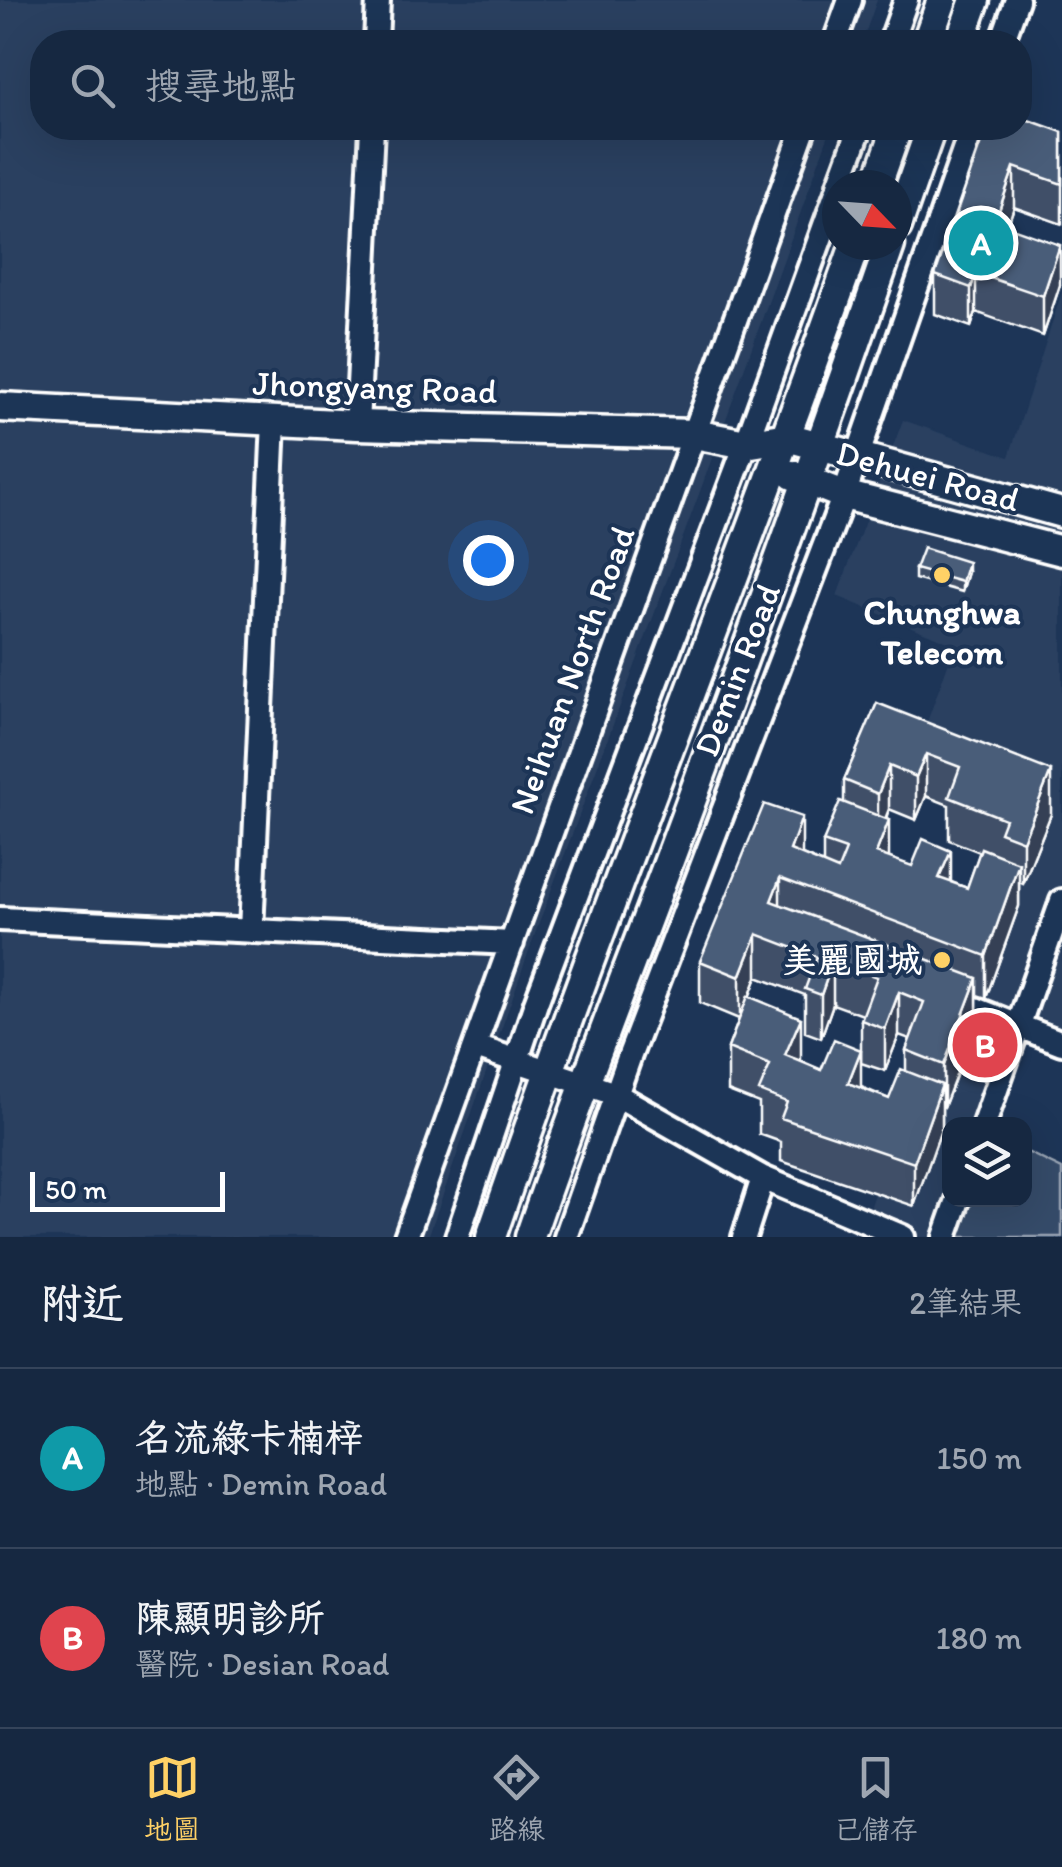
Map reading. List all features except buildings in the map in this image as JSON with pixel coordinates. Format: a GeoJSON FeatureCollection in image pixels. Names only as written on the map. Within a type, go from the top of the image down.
{"type":"FeatureCollection","features":[{"type":"Feature","properties":{"kind":"street"},"geometry":{"type":"LineString","coordinates":[[377,30],[378,0]]}},
{"type":"Feature","properties":{"kind":"street"},"geometry":{"type":"LineString","coordinates":[[839,30],[850,0]]}},
{"type":"Feature","properties":{"kind":"street"},"geometry":{"type":"LineString","coordinates":[[895,30],[906,0]]}},
{"type":"Feature","properties":{"kind":"street"},"geometry":{"type":"LineString","coordinates":[[931,30],[942,0]]}},
{"type":"Feature","properties":{"kind":"street"},"geometry":{"type":"LineString","coordinates":[[964,30],[975,0]]}},
{"type":"Feature","properties":{"kind":"street"},"geometry":{"type":"LineString","coordinates":[[1006,30],[1017,0]]}},
{"type":"Feature","properties":{"kind":"street"},"geometry":{"type":"LineString","coordinates":[[356,425],[371,140]]}},
{"type":"Feature","properties":{"kind":"street","name":"Neihuan North Road"},"geometry":{"type":"LineString","coordinates":[[406,1237],[800,140]]}},
{"type":"Feature","properties":{"kind":"street","name":"Demin Road"},"geometry":{"type":"LineString","coordinates":[[845,170],[856,140]]}},
{"type":"Feature","properties":{"kind":"street"},"geometry":{"type":"LineString","coordinates":[[882,170],[893,140]]}},
{"type":"Feature","properties":{"kind":"street"},"geometry":{"type":"LineString","coordinates":[[912,183],[927,140]]}},
{"type":"Feature","properties":{"kind":"street","name":"Demin Road"},"geometry":{"type":"LineString","coordinates":[[566,1237],[615,1094],[844,495],[968,140]]}},
{"type":"Feature","properties":{"kind":"street","name":"Demin Road"},"geometry":{"type":"LineString","coordinates":[[457,1237],[516,1060],[822,233]]}},
{"type":"Feature","properties":{"kind":"street","name":"Demin Road"},"geometry":{"type":"LineString","coordinates":[[491,1237],[548,1070],[851,260]]}},
{"type":"Feature","properties":{"kind":"street","name":"Demin Road"},"geometry":{"type":"LineString","coordinates":[[530,1237],[821,446],[885,260]]}},
{"type":"Feature","properties":{"kind":"street","name":"Jhongyang Road"},"geometry":{"type":"LineString","coordinates":[[0,407],[274,422],[694,434],[746,444]]}},
{"type":"Feature","properties":{"kind":"street"},"geometry":{"type":"LineString","coordinates":[[251,930],[274,422]]}},
{"type":"Feature","properties":{"kind":"street"},"geometry":{"type":"LineString","coordinates":[[746,444],[787,437]]}},
{"type":"Feature","properties":{"kind":"street","name":"Dehuei Road"},"geometry":{"type":"LineString","coordinates":[[787,437],[1062,513]]}},
{"type":"Feature","properties":{"kind":"street","name":"Dehuei Road"},"geometry":{"type":"LineString","coordinates":[[746,444],[776,467],[844,495],[1062,551]]}},
{"type":"Feature","properties":{"kind":"street"},"geometry":{"type":"LineString","coordinates":[[986,1117],[1062,902]]}},
{"type":"Feature","properties":{"kind":"street"},"geometry":{"type":"LineString","coordinates":[[0,918],[512,943]]}},
{"type":"Feature","properties":{"kind":"street"},"geometry":{"type":"LineString","coordinates":[[931,992],[1062,1043]]}},
{"type":"Feature","properties":{"kind":"street"},"geometry":{"type":"LineString","coordinates":[[476,1047],[615,1094],[763,1178],[903,1237]]}},
{"type":"Feature","properties":{"kind":"street"},"geometry":{"type":"LineString","coordinates":[[744,1237],[763,1178]]}},
{"type":"Feature","properties":{"kind":"street"},"geometry":{"type":"LineString","coordinates":[[945,1237],[956,1207]]}},
{"type":"Feature","properties":{"kind":"shaded area"},"geometry":{"type":"Polygon","coordinates":[[[0,0],[877,0],[866,30],[30,30],[30,140],[827,140],[533,939],[428,1237],[0,1237],[0,0]]]}},
{"type":"Feature","properties":{"kind":"shaded area"},"geometry":{"type":"Polygon","coordinates":[[[1062,292],[1062,1027],[1016,1006],[978,1117],[942,1117],[945,1207],[934,1237],[861,1237],[1013,767],[923,733],[955,645],[837,596],[903,420],[1009,457],[1062,292]]]}},
{"type":"Feature","properties":{"kind":"shaded area"},"geometry":{"type":"Polygon","coordinates":[[[1032,1154],[1062,1169],[1062,1237],[949,1237],[960,1207],[1032,1207],[1032,1154]]]}},
{"type":"Feature","properties":{"kind":"place","name":"名流綠卡楠梓"},"geometry":{"type":"Point","coordinates":[981,243]}},
{"type":"Feature","properties":{"kind":"place","name":"Chunghwa Telecom"},"geometry":{"type":"Point","coordinates":[942,575]}},
{"type":"Feature","properties":{"kind":"place","name":"美麗國城"},"geometry":{"type":"Point","coordinates":[942,960]}},
{"type":"Feature","properties":{"kind":"place","name":"陳顯明診所"},"geometry":{"type":"Point","coordinates":[985,1045]}}]}
